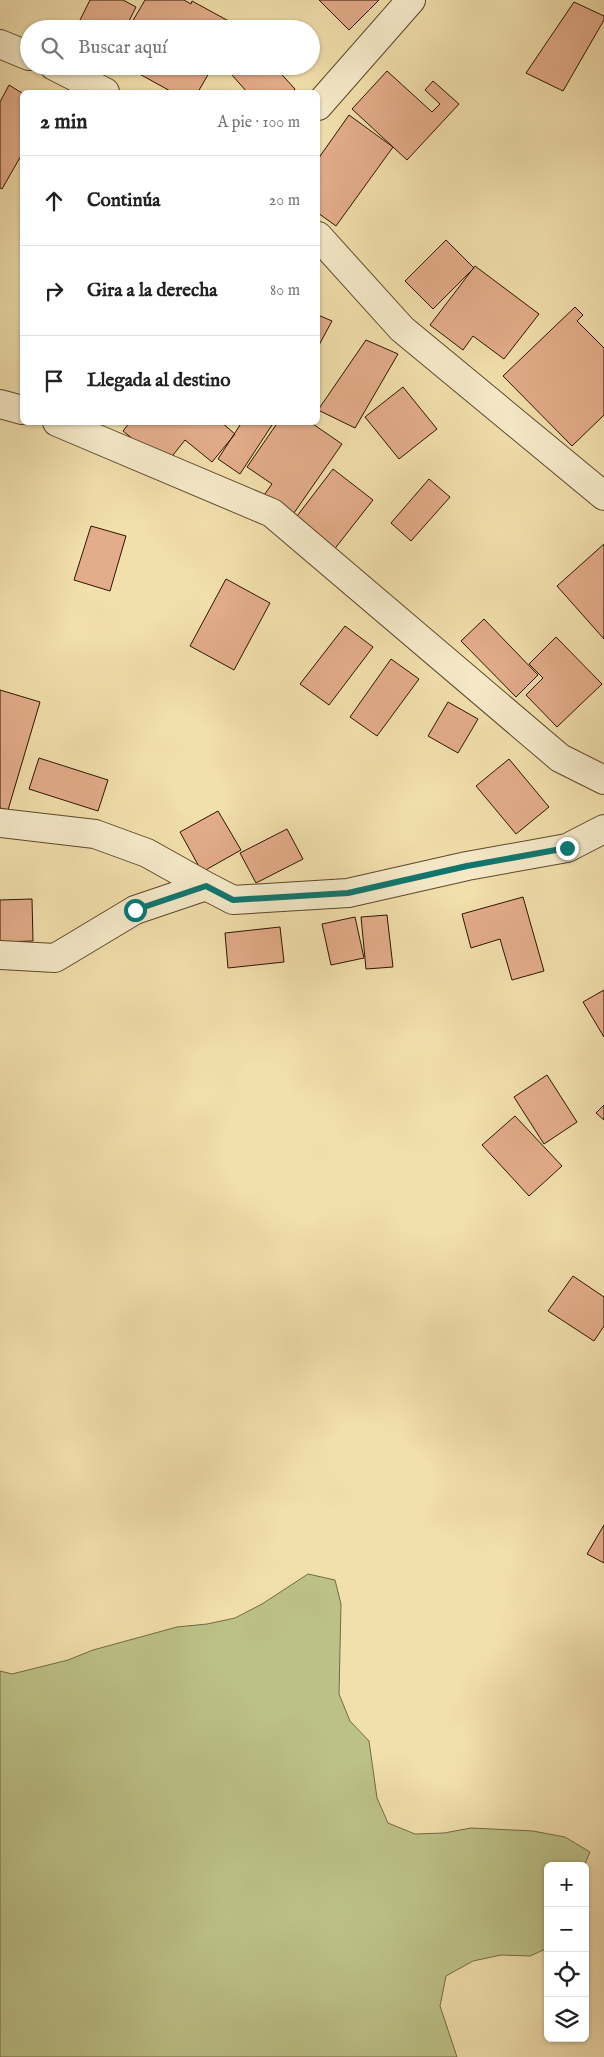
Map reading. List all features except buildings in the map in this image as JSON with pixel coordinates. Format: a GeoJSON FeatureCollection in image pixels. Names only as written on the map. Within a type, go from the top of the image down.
{"type":"FeatureCollection","features":[{"type":"Feature","properties":{"kind":"street"},"geometry":{"type":"LineString","coordinates":[[320,104],[412,0]]}},
{"type":"Feature","properties":{"kind":"street"},"geometry":{"type":"LineString","coordinates":[[0,44],[20,52]]}},
{"type":"Feature","properties":{"kind":"street"},"geometry":{"type":"LineString","coordinates":[[72,75],[101,90]]}},
{"type":"Feature","properties":{"kind":"street"},"geometry":{"type":"LineString","coordinates":[[320,238],[402,329],[604,496]]}},
{"type":"Feature","properties":{"kind":"street"},"geometry":{"type":"LineString","coordinates":[[0,404],[20,409]]}},
{"type":"Feature","properties":{"kind":"street"},"geometry":{"type":"LineString","coordinates":[[64,425],[272,513],[560,758],[604,780]]}},
{"type":"Feature","properties":{"kind":"street"},"geometry":{"type":"LineString","coordinates":[[0,823],[95,834],[147,853],[233,900],[348,893],[467,866],[567,848],[604,829]]}},
{"type":"Feature","properties":{"kind":"street"},"geometry":{"type":"LineString","coordinates":[[0,955],[55,958],[135,910],[206,886]]}},
{"type":"Feature","properties":{"kind":"green space"},"geometry":{"type":"Polygon","coordinates":[[[308,1574],[335,1580],[341,1604],[339,1694],[350,1721],[369,1741],[377,1798],[388,1823],[415,1834],[444,1833],[471,1828],[533,1831],[565,1837],[590,1852],[586,1862],[544,1862],[544,1950],[530,1956],[501,1955],[473,1961],[446,1976],[440,2006],[457,2057],[0,2057],[0,1671],[12,1674],[68,1660],[93,1650],[177,1627],[207,1624],[235,1618],[262,1604],[308,1574]]]}},
{"type":"Feature","properties":{"kind":"route"},"geometry":{"type":"LineString","coordinates":[[135,910],[206,886],[233,900],[348,893],[467,866],[567,848]]}}]}
